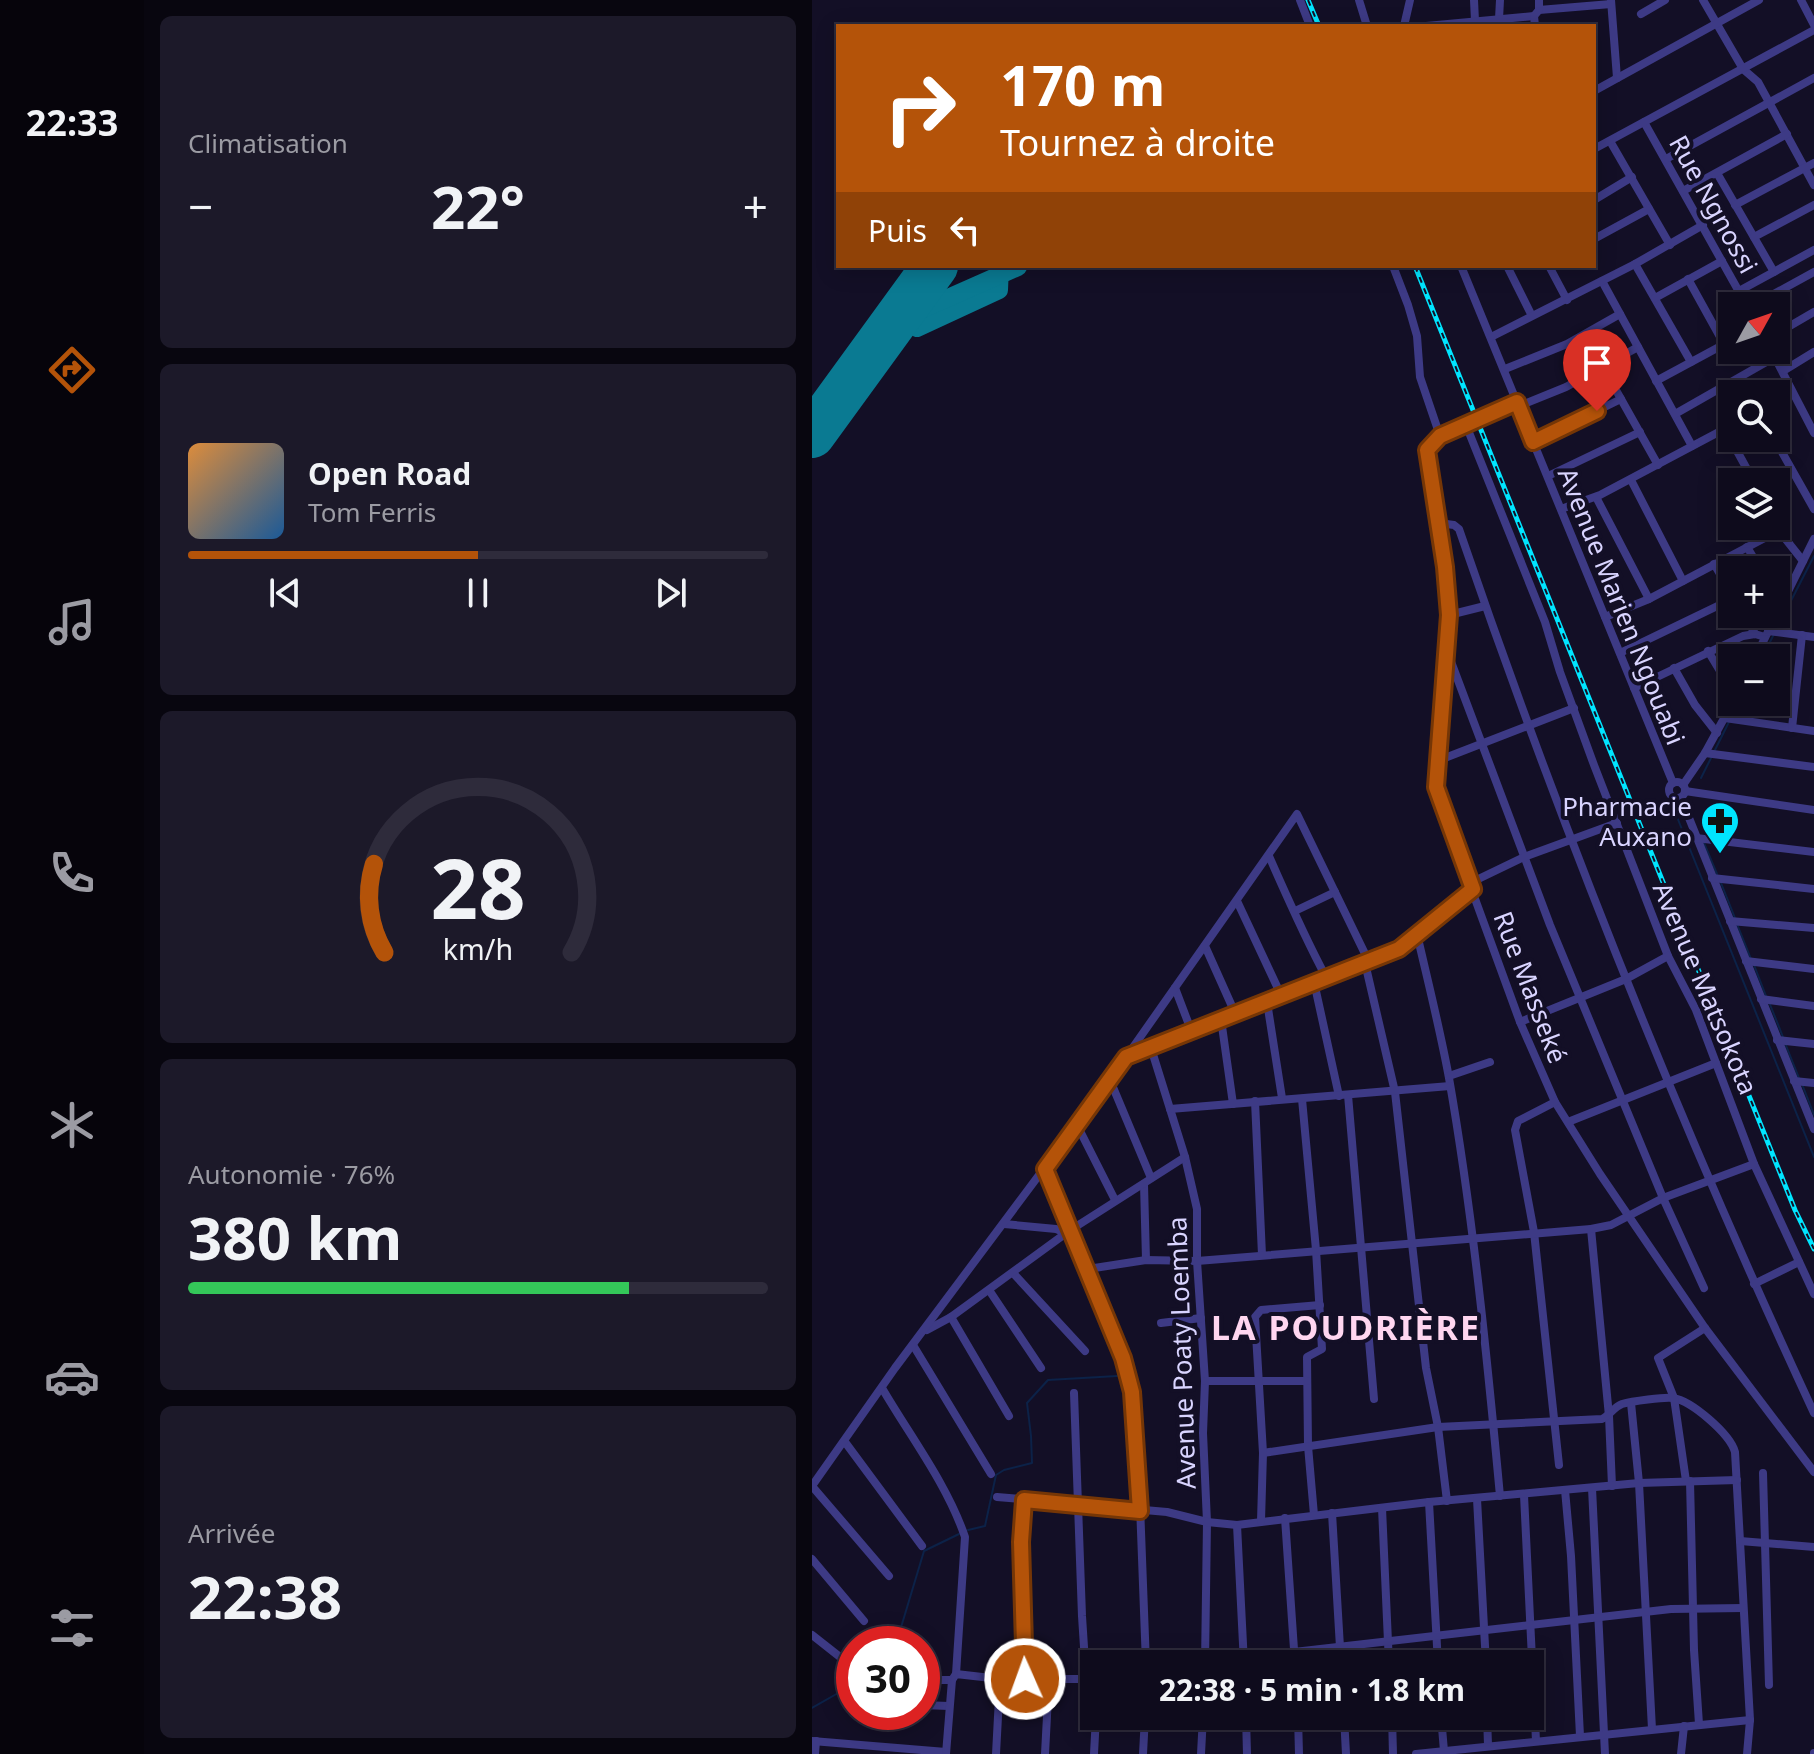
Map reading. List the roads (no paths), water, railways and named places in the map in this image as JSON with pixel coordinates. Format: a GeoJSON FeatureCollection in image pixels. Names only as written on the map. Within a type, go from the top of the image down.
{"type":"FeatureCollection","features":[{"type":"Feature","properties":{"kind":"street"},"geometry":{"type":"LineString","coordinates":[[1300,0],[1309,24]]}},
{"type":"Feature","properties":{"kind":"street"},"geometry":{"type":"LineString","coordinates":[[1359,0],[1366,24]]}},
{"type":"Feature","properties":{"kind":"street"},"geometry":{"type":"LineString","coordinates":[[1404,24],[1410,0]]}},
{"type":"Feature","properties":{"kind":"street"},"geometry":{"type":"LineString","coordinates":[[1474,0],[1475,21]]}},
{"type":"Feature","properties":{"kind":"street"},"geometry":{"type":"LineString","coordinates":[[1499,19],[1500,0]]}},
{"type":"Feature","properties":{"kind":"street"},"geometry":{"type":"LineString","coordinates":[[1641,14],[1665,0]]}},
{"type":"Feature","properties":{"kind":"street"},"geometry":{"type":"LineString","coordinates":[[1703,0],[1743,69],[1758,82],[1814,185]]}},
{"type":"Feature","properties":{"kind":"street"},"geometry":{"type":"LineString","coordinates":[[1596,90],[1748,3],[1759,0]]}},
{"type":"Feature","properties":{"kind":"street"},"geometry":{"type":"LineString","coordinates":[[1596,148],[1814,28],[1801,0]]}},
{"type":"Feature","properties":{"kind":"street"},"geometry":{"type":"LineString","coordinates":[[1446,24],[1611,2],[1617,78]]}},
{"type":"Feature","properties":{"kind":"street"},"geometry":{"type":"LineString","coordinates":[[1666,159],[1814,78]]}},
{"type":"Feature","properties":{"kind":"street","name":"Rue Ngnossi"},"geometry":{"type":"LineString","coordinates":[[1644,122],[1739,291]]}},
{"type":"Feature","properties":{"kind":"street"},"geometry":{"type":"LineString","coordinates":[[1683,191],[1787,134]]}},
{"type":"Feature","properties":{"kind":"street"},"geometry":{"type":"LineString","coordinates":[[1610,141],[1670,245]]}},
{"type":"Feature","properties":{"kind":"street"},"geometry":{"type":"LineString","coordinates":[[1735,205],[1814,163]]}},
{"type":"Feature","properties":{"kind":"street"},"geometry":{"type":"LineString","coordinates":[[1717,173],[1774,272]]}},
{"type":"Feature","properties":{"kind":"street"},"geometry":{"type":"LineString","coordinates":[[1596,199],[1632,177]]}},
{"type":"Feature","properties":{"kind":"street"},"geometry":{"type":"LineString","coordinates":[[1754,237],[1814,205]]}},
{"type":"Feature","properties":{"kind":"street"},"geometry":{"type":"LineString","coordinates":[[1596,238],[1649,209]]}},
{"type":"Feature","properties":{"kind":"street"},"geometry":{"type":"LineString","coordinates":[[1491,337],[1531,314],[1567,300],[1703,225]]}},
{"type":"Feature","properties":{"kind":"street"},"geometry":{"type":"LineString","coordinates":[[1739,291],[1811,251],[1814,262]]}},
{"type":"Feature","properties":{"kind":"street"},"geometry":{"type":"LineString","coordinates":[[1655,298],[1722,261]]}},
{"type":"Feature","properties":{"kind":"street"},"geometry":{"type":"LineString","coordinates":[[1635,264],[1691,362]]}},
{"type":"Feature","properties":{"kind":"street"},"geometry":{"type":"LineString","coordinates":[[1394,268],[1414,326],[1420,377],[1440,436],[1566,387],[1638,347]]}},
{"type":"Feature","properties":{"kind":"street","name":"Avenue Marien Ngouabi"},"geometry":{"type":"LineString","coordinates":[[1462,268],[1673,783],[1669,794],[1672,798],[1683,791]]}},
{"type":"Feature","properties":{"kind":"street"},"geometry":{"type":"LineString","coordinates":[[1508,268],[1531,314]]}},
{"type":"Feature","properties":{"kind":"street"},"geometry":{"type":"LineString","coordinates":[[1550,268],[1567,300]]}},
{"type":"Feature","properties":{"kind":"street"},"geometry":{"type":"LineString","coordinates":[[1776,292],[1814,272]]}},
{"type":"Feature","properties":{"kind":"street"},"geometry":{"type":"LineString","coordinates":[[1688,279],[1718,326]]}},
{"type":"Feature","properties":{"kind":"street"},"geometry":{"type":"LineString","coordinates":[[1602,281],[1692,446]]}},
{"type":"Feature","properties":{"kind":"street"},"geometry":{"type":"LineString","coordinates":[[1790,326],[1814,312]]}},
{"type":"Feature","properties":{"kind":"street"},"geometry":{"type":"LineString","coordinates":[[1505,369],[1567,344],[1620,314]]}},
{"type":"Feature","properties":{"kind":"street"},"geometry":{"type":"LineString","coordinates":[[1656,381],[1718,347]]}},
{"type":"Feature","properties":{"kind":"street"},"geometry":{"type":"LineString","coordinates":[[1783,371],[1814,352]]}},
{"type":"Feature","properties":{"kind":"street"},"geometry":{"type":"LineString","coordinates":[[1675,414],[1757,364]]}},
{"type":"Feature","properties":{"kind":"street"},"geometry":{"type":"LineString","coordinates":[[1779,364],[1814,433]]}},
{"type":"Feature","properties":{"kind":"street"},"geometry":{"type":"LineString","coordinates":[[1603,367],[1658,465]]}},
{"type":"Feature","properties":{"kind":"street"},"geometry":{"type":"LineString","coordinates":[[1533,442],[1621,399]]}},
{"type":"Feature","properties":{"kind":"street","name":"Avenue Matsokota"},"geometry":{"type":"LineString","coordinates":[[1466,425],[1545,622],[1574,708],[1668,956],[1696,1010],[1754,1164],[1814,1294]]}},
{"type":"Feature","properties":{"kind":"street"},"geometry":{"type":"LineString","coordinates":[[1548,476],[1640,432]]}},
{"type":"Feature","properties":{"kind":"street"},"geometry":{"type":"LineString","coordinates":[[1561,509],[1631,480],[1718,432]]}},
{"type":"Feature","properties":{"kind":"street","name":"Rue Masseké"},"geometry":{"type":"LineString","coordinates":[[1440,436],[1431,444],[1426,457],[1439,523],[1449,615],[1436,792],[1520,1022],[1555,1102],[1705,1328],[1810,1460],[1814,1472]]}},
{"type":"Feature","properties":{"kind":"street"},"geometry":{"type":"LineString","coordinates":[[1782,452],[1814,509]]}},
{"type":"Feature","properties":{"kind":"street"},"geometry":{"type":"LineString","coordinates":[[1631,480],[1683,581]]}},
{"type":"Feature","properties":{"kind":"street"},"geometry":{"type":"LineString","coordinates":[[1596,497],[1649,599]]}},
{"type":"Feature","properties":{"kind":"street"},"geometry":{"type":"LineString","coordinates":[[1439,523],[1459,529],[1529,727],[1626,979],[1709,1182],[1814,1413]]}},
{"type":"Feature","properties":{"kind":"street"},"geometry":{"type":"LineString","coordinates":[[1790,588],[1814,539]]}},
{"type":"Feature","properties":{"kind":"street"},"geometry":{"type":"LineString","coordinates":[[1605,617],[1649,599],[1758,540]]}},
{"type":"Feature","properties":{"kind":"street"},"geometry":{"type":"LineString","coordinates":[[1786,540],[1803,561]]}},
{"type":"Feature","properties":{"kind":"street"},"geometry":{"type":"LineString","coordinates":[[1747,547],[1752,556]]}},
{"type":"Feature","properties":{"kind":"street"},"geometry":{"type":"LineString","coordinates":[[1714,564],[1718,571]]}},
{"type":"Feature","properties":{"kind":"street"},"geometry":{"type":"LineString","coordinates":[[1620,653],[1718,603]]}},
{"type":"Feature","properties":{"kind":"street"},"geometry":{"type":"LineString","coordinates":[[1449,615],[1485,606]]}},
{"type":"Feature","properties":{"kind":"street"},"geometry":{"type":"LineString","coordinates":[[1752,628],[1755,634]]}},
{"type":"Feature","properties":{"kind":"street"},"geometry":{"type":"LineString","coordinates":[[1761,644],[1769,628]]}},
{"type":"Feature","properties":{"kind":"street"},"geometry":{"type":"LineString","coordinates":[[1792,728],[1802,635]]}},
{"type":"Feature","properties":{"kind":"street"},"geometry":{"type":"LineString","coordinates":[[1634,688],[1743,636],[1814,637]]}},
{"type":"Feature","properties":{"kind":"street"},"geometry":{"type":"LineString","coordinates":[[1446,647],[1524,857],[1663,1198],[1704,1288]]}},
{"type":"Feature","properties":{"kind":"street"},"geometry":{"type":"LineString","coordinates":[[1708,651],[1718,668]]}},
{"type":"Feature","properties":{"kind":"street"},"geometry":{"type":"LineString","coordinates":[[1674,668],[1695,705],[1717,733]]}},
{"type":"Feature","properties":{"kind":"street"},"geometry":{"type":"LineString","coordinates":[[1437,761],[1574,708]]}},
{"type":"Feature","properties":{"kind":"street"},"geometry":{"type":"LineString","coordinates":[[1813,1124],[1696,838],[1683,791],[1725,718],[1814,731]]}},
{"type":"Feature","properties":{"kind":"street"},"geometry":{"type":"LineString","coordinates":[[1705,753],[1814,767]]}},
{"type":"Feature","properties":{"kind":"street"},"geometry":{"type":"LineString","coordinates":[[1673,783],[1683,791],[1814,810]]}},
{"type":"Feature","properties":{"kind":"street"},"geometry":{"type":"LineString","coordinates":[[889,1576],[812,1486],[1110,1080],[1297,814],[1367,963],[1395,1092],[1426,1368],[1438,1427],[1447,1501]]}},
{"type":"Feature","properties":{"kind":"street"},"geometry":{"type":"LineString","coordinates":[[1126,1057],[1399,949],[1472,886],[1524,857],[1617,823]]}},
{"type":"Feature","properties":{"kind":"street"},"geometry":{"type":"LineString","coordinates":[[1696,838],[1814,852]]}},
{"type":"Feature","properties":{"kind":"street"},"geometry":{"type":"LineString","coordinates":[[1269,856],[1295,911],[1301,932],[1326,977]]}},
{"type":"Feature","properties":{"kind":"street"},"geometry":{"type":"LineString","coordinates":[[1712,878],[1814,889]]}},
{"type":"Feature","properties":{"kind":"street"},"geometry":{"type":"LineString","coordinates":[[1295,911],[1335,892]]}},
{"type":"Feature","properties":{"kind":"street"},"geometry":{"type":"LineString","coordinates":[[1237,901],[1281,995]]}},
{"type":"Feature","properties":{"kind":"street"},"geometry":{"type":"LineString","coordinates":[[1730,921],[1814,928]]}},
{"type":"Feature","properties":{"kind":"street"},"geometry":{"type":"LineString","coordinates":[[1417,934],[1449,1081],[1485,1331],[1500,1496]]}},
{"type":"Feature","properties":{"kind":"street"},"geometry":{"type":"LineString","coordinates":[[1205,946],[1235,1013]]}},
{"type":"Feature","properties":{"kind":"street"},"geometry":{"type":"LineString","coordinates":[[1520,1022],[1626,979],[1668,956]]}},
{"type":"Feature","properties":{"kind":"street"},"geometry":{"type":"LineString","coordinates":[[1746,961],[1814,969]]}},
{"type":"Feature","properties":{"kind":"street"},"geometry":{"type":"LineString","coordinates":[[1314,982],[1344,1096],[1363,1247],[1374,1399]]}},
{"type":"Feature","properties":{"kind":"street"},"geometry":{"type":"LineString","coordinates":[[1175,988],[1191,1030]]}},
{"type":"Feature","properties":{"kind":"street"},"geometry":{"type":"LineString","coordinates":[[1761,999],[1814,1006]]}},
{"type":"Feature","properties":{"kind":"street"},"geometry":{"type":"LineString","coordinates":[[1267,1002],[1282,1098]]}},
{"type":"Feature","properties":{"kind":"street"},"geometry":{"type":"LineString","coordinates":[[1221,1019],[1233,1104]]}},
{"type":"Feature","properties":{"kind":"street"},"geometry":{"type":"LineString","coordinates":[[1777,1040],[1814,1044]]}},
{"type":"Feature","properties":{"kind":"street","name":"Avenue Poaty Loemba"},"geometry":{"type":"LineString","coordinates":[[1151,1048],[1196,1200],[1205,1381],[1205,1650]]}},
{"type":"Feature","properties":{"kind":"street"},"geometry":{"type":"LineString","coordinates":[[1170,1109],[1282,1098],[1395,1092],[1449,1081],[1490,1062]]}},
{"type":"Feature","properties":{"kind":"street"},"geometry":{"type":"LineString","coordinates":[[1568,1122],[1716,1063]]}},
{"type":"Feature","properties":{"kind":"street"},"geometry":{"type":"LineString","coordinates":[[1110,1080],[1147,1181],[1146,1260]]}},
{"type":"Feature","properties":{"kind":"street"},"geometry":{"type":"LineString","coordinates":[[1794,1081],[1814,1083]]}},
{"type":"Feature","properties":{"kind":"street"},"geometry":{"type":"LineString","coordinates":[[1302,1099],[1322,1349],[1308,1355],[1308,1446],[1314,1515]]}},
{"type":"Feature","properties":{"kind":"street"},"geometry":{"type":"LineString","coordinates":[[1255,1101],[1262,1255]]}},
{"type":"Feature","properties":{"kind":"street"},"geometry":{"type":"LineString","coordinates":[[1555,1102],[1515,1125],[1534,1232],[1559,1465]]}},
{"type":"Feature","properties":{"kind":"street"},"geometry":{"type":"LineString","coordinates":[[1077,1125],[1115,1200]]}},
{"type":"Feature","properties":{"kind":"street"},"geometry":{"type":"LineString","coordinates":[[922,1333],[951,1317],[1115,1200],[1185,1157]]}},
{"type":"Feature","properties":{"kind":"street"},"geometry":{"type":"LineString","coordinates":[[1088,1269],[1146,1260],[1197,1261],[1591,1229],[1611,1225],[1663,1198],[1754,1164]]}},
{"type":"Feature","properties":{"kind":"street"},"geometry":{"type":"LineString","coordinates":[[1045,1169],[1068,1232],[1088,1269],[1121,1351],[1132,1388],[1145,1650]]}},
{"type":"Feature","properties":{"kind":"street"},"geometry":{"type":"LineString","coordinates":[[1004,1224],[1068,1232]]}},
{"type":"Feature","properties":{"kind":"street"},"geometry":{"type":"LineString","coordinates":[[1591,1229],[1609,1416],[1612,1486]]}},
{"type":"Feature","properties":{"kind":"street"},"geometry":{"type":"LineString","coordinates":[[1754,1284],[1799,1262]]}},
{"type":"Feature","properties":{"kind":"street"},"geometry":{"type":"LineString","coordinates":[[1013,1273],[1085,1351]]}},
{"type":"Feature","properties":{"kind":"street"},"geometry":{"type":"LineString","coordinates":[[989,1290],[1041,1368]]}},
{"type":"Feature","properties":{"kind":"street"},"geometry":{"type":"LineString","coordinates":[[1261,1521],[1263,1453],[1257,1313],[1320,1305]]}},
{"type":"Feature","properties":{"kind":"street"},"geometry":{"type":"LineString","coordinates":[[951,1317],[1009,1416]]}},
{"type":"Feature","properties":{"kind":"street"},"geometry":{"type":"LineString","coordinates":[[1161,1323],[1201,1318]]}},
{"type":"Feature","properties":{"kind":"street"},"geometry":{"type":"LineString","coordinates":[[1699,1724],[1688,1481],[1674,1398],[1658,1358],[1705,1328]]}},
{"type":"Feature","properties":{"kind":"street"},"geometry":{"type":"LineString","coordinates":[[913,1345],[991,1474]]}},
{"type":"Feature","properties":{"kind":"street"},"geometry":{"type":"LineString","coordinates":[[1205,1381],[1307,1381]]}},
{"type":"Feature","properties":{"kind":"street"},"geometry":{"type":"LineString","coordinates":[[815,1754],[814,1741],[946,1753],[965,1537],[932,1471],[882,1388]]}},
{"type":"Feature","properties":{"kind":"street"},"geometry":{"type":"LineString","coordinates":[[1074,1393],[1080,1506],[1080,1589],[1087,1650]]}},
{"type":"Feature","properties":{"kind":"street"},"geometry":{"type":"LineString","coordinates":[[1263,1453],[1438,1427],[1602,1419],[1616,1407],[1674,1398],[1696,1410],[1729,1438],[1735,1452],[1750,1720],[1747,1754]]}},
{"type":"Feature","properties":{"kind":"street"},"geometry":{"type":"LineString","coordinates":[[1631,1403],[1639,1483],[1652,1729]]}},
{"type":"Feature","properties":{"kind":"street"},"geometry":{"type":"LineString","coordinates":[[845,1442],[922,1546]]}},
{"type":"Feature","properties":{"kind":"street"},"geometry":{"type":"LineString","coordinates":[[1763,1473],[1769,1685]]}},
{"type":"Feature","properties":{"kind":"street"},"geometry":{"type":"LineString","coordinates":[[997,1497],[1167,1512],[1207,1522],[1237,1525],[1429,1502],[1639,1483],[1737,1480]]}},
{"type":"Feature","properties":{"kind":"street"},"geometry":{"type":"LineString","coordinates":[[1592,1488],[1605,1754]]}},
{"type":"Feature","properties":{"kind":"street"},"geometry":{"type":"LineString","coordinates":[[1565,1490],[1580,1736]]}},
{"type":"Feature","properties":{"kind":"street"},"geometry":{"type":"LineString","coordinates":[[1524,1495],[1540,1741],[1545,1754]]}},
{"type":"Feature","properties":{"kind":"street"},"geometry":{"type":"LineString","coordinates":[[1477,1499],[1486,1650]]}},
{"type":"Feature","properties":{"kind":"street"},"geometry":{"type":"LineString","coordinates":[[1024,1500],[1021,1542],[1025,1679]]}},
{"type":"Feature","properties":{"kind":"street"},"geometry":{"type":"LineString","coordinates":[[1429,1502],[1438,1650]]}},
{"type":"Feature","properties":{"kind":"street"},"geometry":{"type":"LineString","coordinates":[[1382,1508],[1388,1650]]}},
{"type":"Feature","properties":{"kind":"street"},"geometry":{"type":"LineString","coordinates":[[1332,1513],[1341,1650]]}},
{"type":"Feature","properties":{"kind":"street"},"geometry":{"type":"LineString","coordinates":[[1285,1518],[1294,1650]]}},
{"type":"Feature","properties":{"kind":"street"},"geometry":{"type":"LineString","coordinates":[[1237,1525],[1244,1650]]}},
{"type":"Feature","properties":{"kind":"street"},"geometry":{"type":"LineString","coordinates":[[1740,1541],[1814,1547]]}},
{"type":"Feature","properties":{"kind":"street"},"geometry":{"type":"LineString","coordinates":[[812,1559],[864,1621]]}},
{"type":"Feature","properties":{"kind":"street"},"geometry":{"type":"LineString","coordinates":[[1307,1650],[1694,1607],[1743,1608]]}},
{"type":"Feature","properties":{"kind":"street"},"geometry":{"type":"LineString","coordinates":[[812,1635],[836,1654]]}},
{"type":"Feature","properties":{"kind":"street"},"geometry":{"type":"LineString","coordinates":[[940,1678],[1080,1678]]}},
{"type":"Feature","properties":{"kind":"street"},"geometry":{"type":"LineString","coordinates":[[1045,1754],[1049,1678]]}},
{"type":"Feature","properties":{"kind":"street"},"geometry":{"type":"LineString","coordinates":[[996,1754],[1000,1679]]}},
{"type":"Feature","properties":{"kind":"street"},"geometry":{"type":"LineString","coordinates":[[940,1706],[949,1706]]}},
{"type":"Feature","properties":{"kind":"street"},"geometry":{"type":"LineString","coordinates":[[1416,1754],[1750,1720]]}},
{"type":"Feature","properties":{"kind":"street"},"geometry":{"type":"LineString","coordinates":[[1681,1754],[1684,1726]]}},
{"type":"Feature","properties":{"kind":"street"},"geometry":{"type":"LineString","coordinates":[[1094,1754],[1095,1730]]}},
{"type":"Feature","properties":{"kind":"street"},"geometry":{"type":"LineString","coordinates":[[1143,1754],[1144,1730]]}},
{"type":"Feature","properties":{"kind":"street"},"geometry":{"type":"LineString","coordinates":[[1201,1754],[1202,1730]]}},
{"type":"Feature","properties":{"kind":"street"},"geometry":{"type":"LineString","coordinates":[[1246,1730],[1247,1754]]}},
{"type":"Feature","properties":{"kind":"street"},"geometry":{"type":"LineString","coordinates":[[1298,1730],[1299,1754]]}},
{"type":"Feature","properties":{"kind":"street"},"geometry":{"type":"LineString","coordinates":[[1345,1730],[1346,1754]]}},
{"type":"Feature","properties":{"kind":"street"},"geometry":{"type":"LineString","coordinates":[[1392,1730],[1393,1754]]}},
{"type":"Feature","properties":{"kind":"street"},"geometry":{"type":"LineString","coordinates":[[1442,1730],[1444,1751]]}},
{"type":"Feature","properties":{"kind":"street"},"geometry":{"type":"LineString","coordinates":[[1487,1730],[1488,1745]]}},
{"type":"Feature","properties":{"kind":"waterway"},"geometry":{"type":"LineString","coordinates":[[1790,603],[1814,556]]}},
{"type":"Feature","properties":{"kind":"waterway"},"geometry":{"type":"LineString","coordinates":[[1769,644],[1774,634]]}},
{"type":"Feature","properties":{"kind":"waterway"},"geometry":{"type":"LineString","coordinates":[[1714,752],[1729,722]]}},
{"type":"Feature","properties":{"kind":"waterway"},"geometry":{"type":"LineString","coordinates":[[1701,778],[1711,758]]}},
{"type":"Feature","properties":{"kind":"waterway"},"geometry":{"type":"LineString","coordinates":[[1677,817],[1814,1157]]}},
{"type":"Feature","properties":{"kind":"waterway"},"geometry":{"type":"LineString","coordinates":[[1704,843],[1717,874]]}},
{"type":"Feature","properties":{"kind":"waterway"},"geometry":{"type":"LineString","coordinates":[[1721,883],[1735,918]]}},
{"type":"Feature","properties":{"kind":"waterway"},"geometry":{"type":"LineString","coordinates":[[1737,924],[1751,959]]}},
{"type":"Feature","properties":{"kind":"waterway"},"geometry":{"type":"LineString","coordinates":[[1754,965],[1766,996]]}},
{"type":"Feature","properties":{"kind":"waterway"},"geometry":{"type":"LineString","coordinates":[[1769,1002],[1783,1037]]}},
{"type":"Feature","properties":{"kind":"waterway"},"geometry":{"type":"LineString","coordinates":[[1785,1043],[1799,1078]]}},
{"type":"Feature","properties":{"kind":"waterway"},"geometry":{"type":"LineString","coordinates":[[1802,1084],[1814,1115]]}},
{"type":"Feature","properties":{"kind":"waterway"},"geometry":{"type":"LineString","coordinates":[[968,1530],[985,1526],[996,1475],[1032,1463],[1027,1403],[1048,1380],[1117,1376]]}},
{"type":"Feature","properties":{"kind":"waterway"},"geometry":{"type":"LineString","coordinates":[[901,1626],[924,1551],[959,1534]]}},
{"type":"Feature","properties":{"kind":"waterway"},"geometry":{"type":"LineString","coordinates":[[812,1708],[836,1694]]}},
{"type":"Feature","properties":{"kind":"railway"},"geometry":{"type":"LineString","coordinates":[[1308,0],[1318,24]]}},
{"type":"Feature","properties":{"kind":"railway"},"geometry":{"type":"LineString","coordinates":[[1416,268],[1795,1210],[1814,1249]]}},
{"type":"Feature","properties":{"kind":"place","name":"Pharmacie Auxano"},"geometry":{"type":"Point","coordinates":[1720,855]}},
{"type":"Feature","properties":{"kind":"district","name":"LA POUDRIÈRE"},"geometry":{"type":"Point","coordinates":[1346,1327]}}]}
